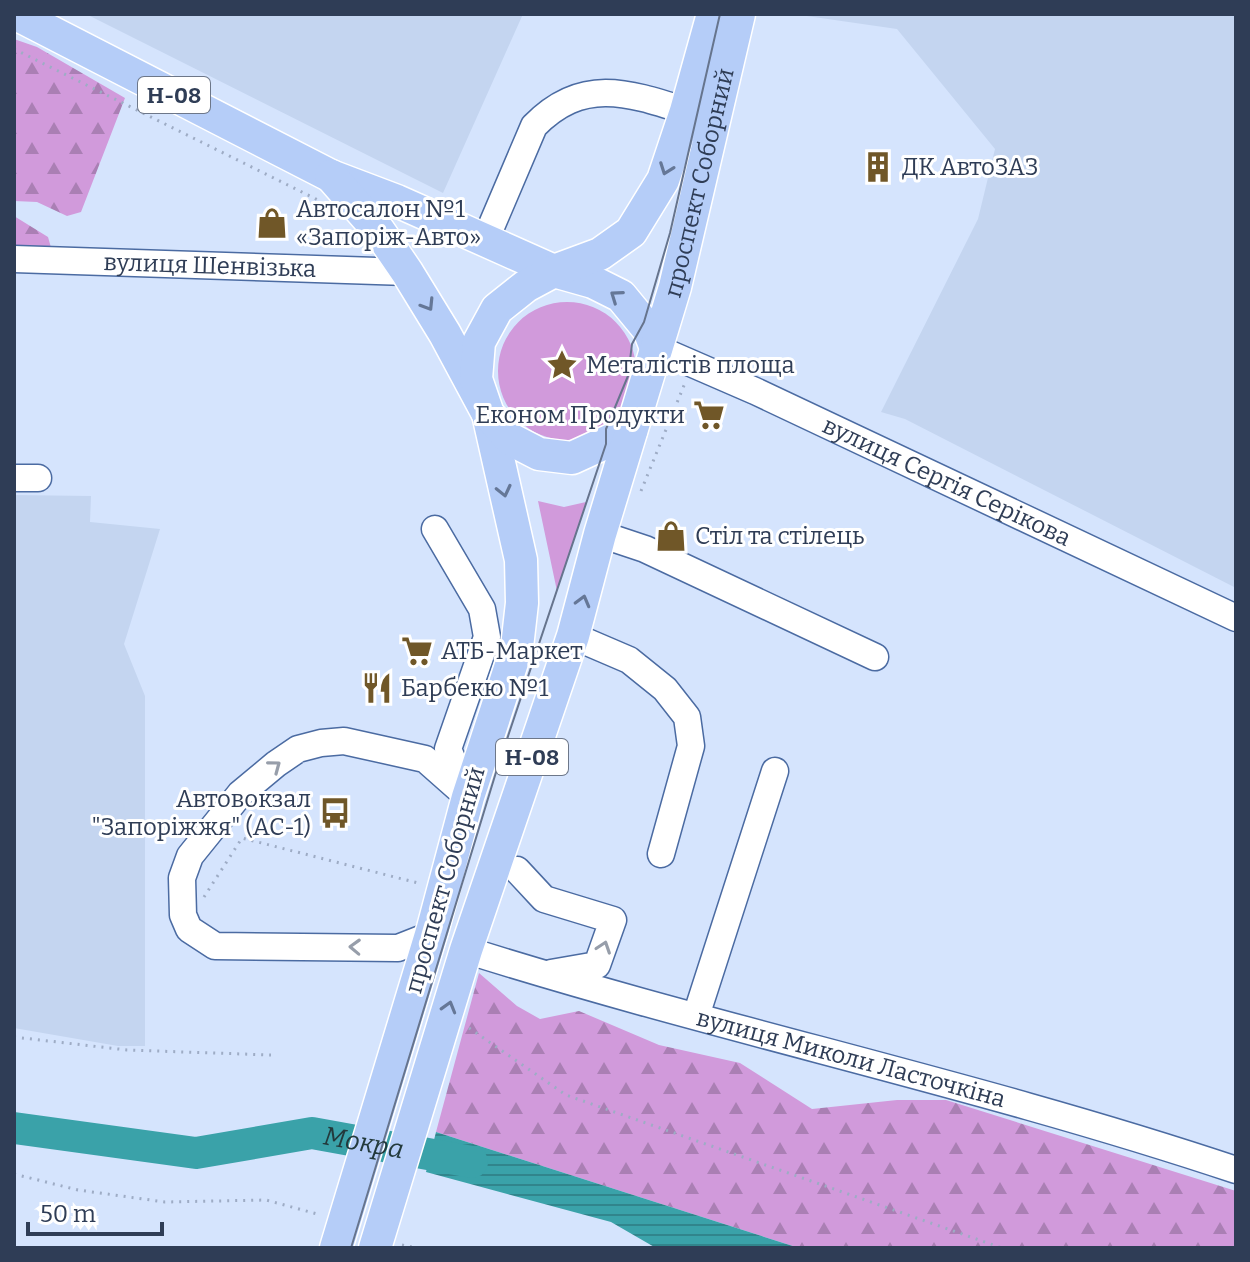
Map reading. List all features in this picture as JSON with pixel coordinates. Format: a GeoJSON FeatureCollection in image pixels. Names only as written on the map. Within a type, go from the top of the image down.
{"type":"FeatureCollection","features":[{"type":"Feature","properties":{"kind":"main road","name":"Н-08"},"geometry":{"type":"LineString","coordinates":[[16,14],[325,188],[379,231],[445,334],[488,414]]}},
{"type":"Feature","properties":{"kind":"main road","name":"проспект Соборний"},"geometry":{"type":"LineString","coordinates":[[554,271],[600,254],[631,232],[663,180],[713,14]]}},
{"type":"Feature","properties":{"kind":"main road","name":"проспект Соборний"},"geometry":{"type":"LineString","coordinates":[[656,348],[675,287],[739,14]]}},
{"type":"Feature","properties":{"kind":"main road","name":"Н-08"},"geometry":{"type":"LineString","coordinates":[[325,188],[397,201],[554,271],[593,282],[621,296],[644,322],[656,348],[631,431]]}},
{"type":"Feature","properties":{"kind":"main road"},"geometry":{"type":"LineString","coordinates":[[554,271],[526,286],[497,309],[479,342],[476,379],[488,414],[510,439],[539,454],[572,458],[631,431]]}},
{"type":"Feature","properties":{"kind":"main road","name":"проспект Соборний"},"geometry":{"type":"LineString","coordinates":[[335,1231],[431,935],[468,797],[517,647],[522,603],[521,560],[488,414]]}},
{"type":"Feature","properties":{"kind":"main road","name":"проспект Соборний"},"geometry":{"type":"LineString","coordinates":[[382,1243],[466,950],[573,636],[631,431]]}},
{"type":"Feature","properties":{"kind":"street"},"geometry":{"type":"LineString","coordinates":[[485,241],[534,126],[564,102],[580,95],[610,91],[686,111]]}},
{"type":"Feature","properties":{"kind":"street","name":"вулиця Шенвізька"},"geometry":{"type":"LineString","coordinates":[[14,259],[407,272]]}},
{"type":"Feature","properties":{"kind":"street","name":"вулиця Сергія Серікова"},"geometry":{"type":"LineString","coordinates":[[656,348],[755,391],[1236,618]]}},
{"type":"Feature","properties":{"kind":"street"},"geometry":{"type":"LineString","coordinates":[[435,529],[487,622],[487,637],[448,749],[468,797]]}},
{"type":"Feature","properties":{"kind":"street"},"geometry":{"type":"LineString","coordinates":[[600,534],[645,549],[875,657]]}},
{"type":"Feature","properties":{"kind":"street"},"geometry":{"type":"LineString","coordinates":[[573,636],[629,660],[665,689],[687,717],[691,746],[661,854]]}},
{"type":"Feature","properties":{"kind":"street"},"geometry":{"type":"LineString","coordinates":[[431,935],[398,948],[320,946],[232,949],[215,946],[189,929],[183,915],[182,878],[190,856],[240,794],[298,749],[344,741],[425,759],[468,797]]}},
{"type":"Feature","properties":{"kind":"street"},"geometry":{"type":"LineString","coordinates":[[696,1016],[775,771]]}},
{"type":"Feature","properties":{"kind":"street"},"geometry":{"type":"LineString","coordinates":[[517,870],[544,899],[613,920],[597,965],[540,973]]}},
{"type":"Feature","properties":{"kind":"street","name":"вулиця Миколи Ласточкіна"},"geometry":{"type":"LineString","coordinates":[[466,950],[989,1095],[1236,1170]]}},
{"type":"Feature","properties":{"kind":"path"},"geometry":{"type":"LineString","coordinates":[[14,49],[325,188]]}},
{"type":"Feature","properties":{"kind":"path"},"geometry":{"type":"LineString","coordinates":[[338,270],[343,227]]}},
{"type":"Feature","properties":{"kind":"path"},"geometry":{"type":"LineString","coordinates":[[204,897],[242,838],[430,886]]}},
{"type":"Feature","properties":{"kind":"path"},"geometry":{"type":"LineString","coordinates":[[447,1014],[566,1095],[1002,1248]]}},
{"type":"Feature","properties":{"kind":"path"},"geometry":{"type":"LineString","coordinates":[[14,1037],[127,1050],[271,1055]]}},
{"type":"Feature","properties":{"kind":"path"},"geometry":{"type":"LineString","coordinates":[[14,1174],[78,1190],[165,1202],[266,1200],[335,1231]]}},
{"type":"Feature","properties":{"kind":"path"},"geometry":{"type":"LineString","coordinates":[[382,1243],[417,1248]]}},
{"type":"Feature","properties":{"kind":"shaded area"},"geometry":{"type":"Polygon","coordinates":[[[86,14],[523,14],[443,193],[86,14]]]}},
{"type":"Feature","properties":{"kind":"shaded area"},"geometry":{"type":"Polygon","coordinates":[[[793,14],[1236,14],[1236,588],[905,419],[881,412],[978,219],[995,149],[897,29],[793,14]]]}},
{"type":"Feature","properties":{"kind":"shaded area"},"geometry":{"type":"Polygon","coordinates":[[[14,495],[91,496],[90,522],[160,529],[124,644],[145,696],[145,1046],[118,1046],[14,1028],[14,495]]]}},
{"type":"Feature","properties":{"kind":"shaded area"},"geometry":{"type":"Polygon","coordinates":[[[436,1132],[799,1248],[656,1248],[611,1222],[426,1172],[436,1132]]]}},
{"type":"Feature","properties":{"kind":"green space"},"geometry":{"type":"Polygon","coordinates":[[[14,39],[37,47],[125,98],[81,212],[67,216],[37,202],[14,201],[14,39]]]}},
{"type":"Feature","properties":{"kind":"green space"},"geometry":{"type":"Polygon","coordinates":[[[14,216],[48,237],[52,251],[14,250],[14,216]]]}},
{"type":"Feature","properties":{"kind":"green space"},"geometry":{"type":"Polygon","coordinates":[[[567,302],[593,307],[616,322],[631,345],[636,371],[631,397],[616,420],[593,435],[567,440],[541,435],[518,420],[503,397],[498,371],[503,345],[518,322],[541,307],[567,302]]]}},
{"type":"Feature","properties":{"kind":"green space"},"geometry":{"type":"Polygon","coordinates":[[[538,501],[564,507],[586,502],[557,591],[538,501]]]}},
{"type":"Feature","properties":{"kind":"green space"},"geometry":{"type":"Polygon","coordinates":[[[479,973],[517,1006],[540,1019],[579,1011],[659,1045],[740,1063],[812,1109],[897,1100],[946,1100],[1236,1191],[1236,1248],[799,1248],[436,1132],[479,973]]]}},
{"type":"Feature","properties":{"kind":"waterway","name":"Мокра"},"geometry":{"type":"LineString","coordinates":[[14,1128],[196,1153],[312,1133],[472,1162]]}},
{"type":"Feature","properties":{"kind":"tram line"},"geometry":{"type":"LineString","coordinates":[[351,1248],[497,769],[606,444],[606,429],[628,376],[632,344],[644,322],[670,233],[720,14]]}},
{"type":"Feature","properties":{"kind":"place","name":"ДК АвтоЗАЗ"},"geometry":{"type":"Point","coordinates":[878,167]}},
{"type":"Feature","properties":{"kind":"place","name":"Автосалон №1 «Запоріж-Авто»"},"geometry":{"type":"Point","coordinates":[272,223]}},
{"type":"Feature","properties":{"kind":"place","name":"Металістів площа"},"geometry":{"type":"Point","coordinates":[562,365]}},
{"type":"Feature","properties":{"kind":"place","name":"Економ Продукти"},"geometry":{"type":"Point","coordinates":[709,415]}},
{"type":"Feature","properties":{"kind":"place","name":"Стіл та стілець"},"geometry":{"type":"Point","coordinates":[671,536]}},
{"type":"Feature","properties":{"kind":"place","name":"АТБ-Маркет"},"geometry":{"type":"Point","coordinates":[417,651]}},
{"type":"Feature","properties":{"kind":"place","name":"Барбекю №1"},"geometry":{"type":"Point","coordinates":[377,688]}},
{"type":"Feature","properties":{"kind":"place","name":"Автовокзал \"Запоріжжя\" (АС-1)"},"geometry":{"type":"Point","coordinates":[335,813]}}]}
